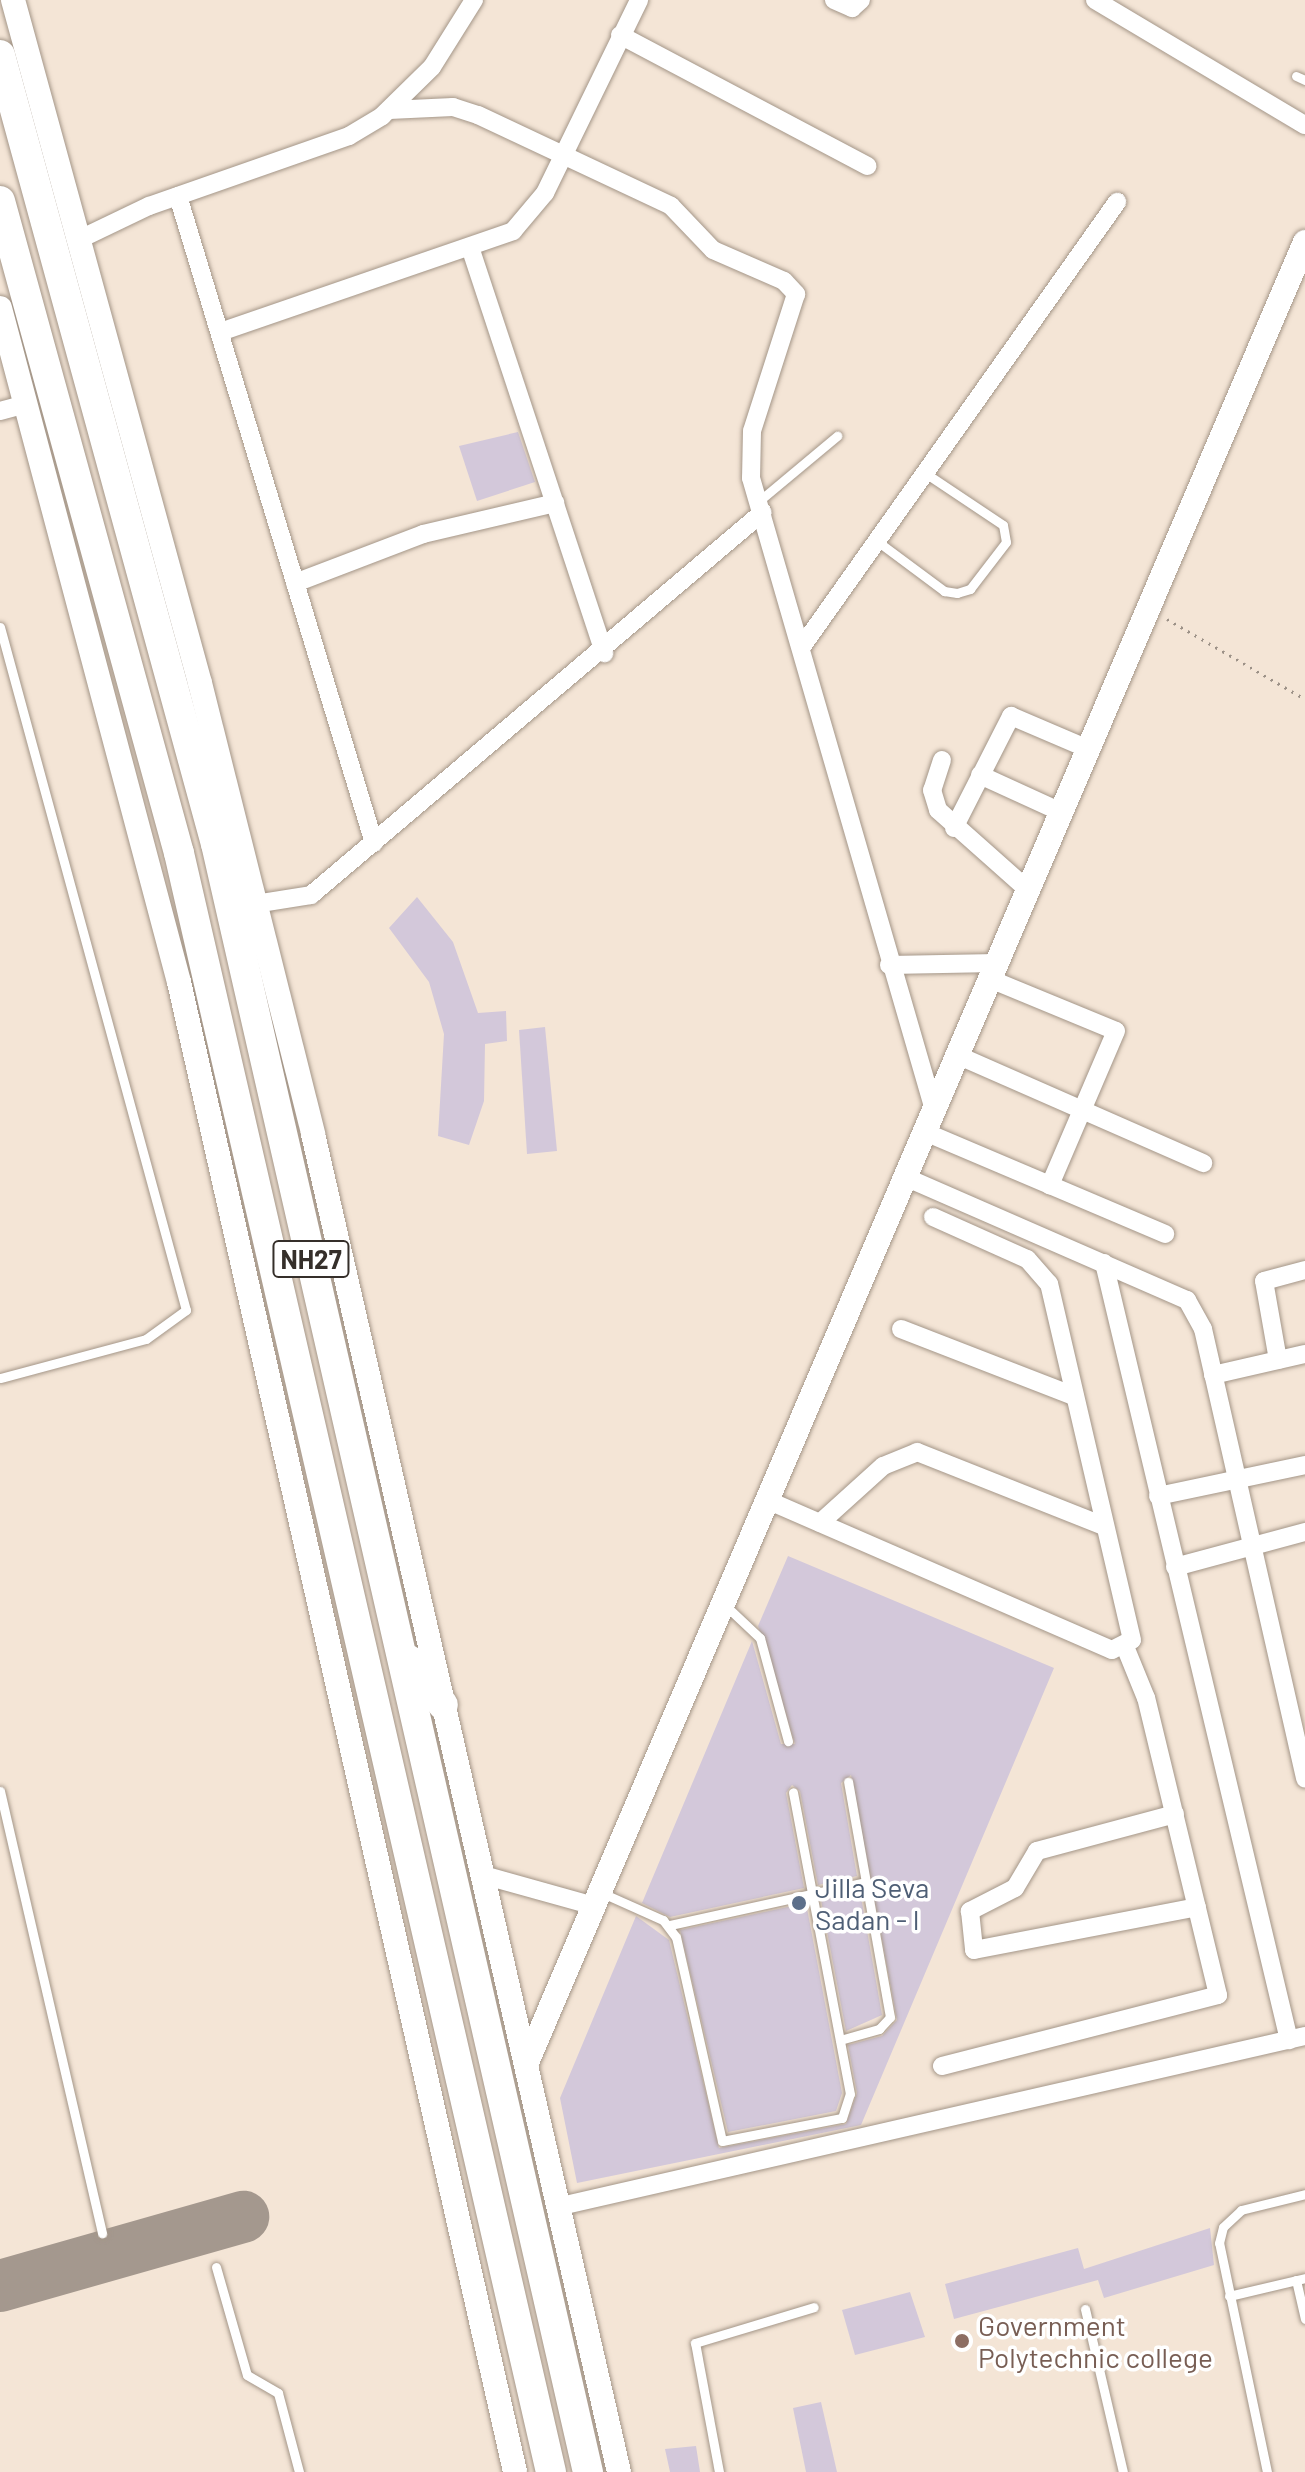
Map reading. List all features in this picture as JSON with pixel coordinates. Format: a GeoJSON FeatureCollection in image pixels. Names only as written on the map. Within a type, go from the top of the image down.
{"type":"FeatureCollection","features":[{"type":"Feature","properties":{"kind":"highway","name":"NH27"},"geometry":{"type":"LineString","coordinates":[[0,55],[216,844],[588,2472]]}},
{"type":"Feature","properties":{"kind":"highway","name":"NH27"},"geometry":{"type":"LineString","coordinates":[[0,201],[179,853],[551,2472]]}},
{"type":"Feature","properties":{"kind":"highway"},"geometry":{"type":"LineString","coordinates":[[401,1649],[443,1705]]}},
{"type":"Feature","properties":{"kind":"street"},"geometry":{"type":"LineString","coordinates":[[13,0],[255,904],[528,2060],[619,2472]]}},
{"type":"Feature","properties":{"kind":"street"},"geometry":{"type":"LineString","coordinates":[[78,240],[178,196],[349,136],[389,110],[432,67],[473,0]]}},
{"type":"Feature","properties":{"kind":"street"},"geometry":{"type":"LineString","coordinates":[[220,332],[513,231],[532,214],[639,0]]}},
{"type":"Feature","properties":{"kind":"street"},"geometry":{"type":"LineString","coordinates":[[834,0],[852,8],[861,0]]}},
{"type":"Feature","properties":{"kind":"street"},"geometry":{"type":"LineString","coordinates":[[1095,0],[1305,125]]}},
{"type":"Feature","properties":{"kind":"street"},"geometry":{"type":"LineString","coordinates":[[620,35],[867,166]]}},
{"type":"Feature","properties":{"kind":"street"},"geometry":{"type":"LineString","coordinates":[[389,110],[453,107],[561,154],[671,206],[713,250],[784,281],[796,294],[752,431],[761,506],[889,965],[929,1121],[1050,1185],[1165,1234]]}},
{"type":"Feature","properties":{"kind":"street"},"geometry":{"type":"LineString","coordinates":[[178,196],[374,843]]}},
{"type":"Feature","properties":{"kind":"street"},"geometry":{"type":"LineString","coordinates":[[801,648],[1117,202]]}},
{"type":"Feature","properties":{"kind":"street"},"geometry":{"type":"LineString","coordinates":[[528,2060],[1305,242]]}},
{"type":"Feature","properties":{"kind":"street"},"geometry":{"type":"LineString","coordinates":[[470,247],[604,653]]}},
{"type":"Feature","properties":{"kind":"street"},"geometry":{"type":"LineString","coordinates":[[0,308],[8,365],[27,404],[179,982],[515,2472]]}},
{"type":"Feature","properties":{"kind":"street"},"geometry":{"type":"LineString","coordinates":[[0,411],[27,404]]}},
{"type":"Feature","properties":{"kind":"street"},"geometry":{"type":"LineString","coordinates":[[295,583],[423,534],[555,503]]}},
{"type":"Feature","properties":{"kind":"street"},"geometry":{"type":"LineString","coordinates":[[255,904],[311,895],[604,653],[761,506]]}},
{"type":"Feature","properties":{"kind":"street"},"geometry":{"type":"LineString","coordinates":[[954,828],[1014,715],[1088,749]]}},
{"type":"Feature","properties":{"kind":"street"},"geometry":{"type":"LineString","coordinates":[[942,760],[932,790],[954,828],[1028,890]]}},
{"type":"Feature","properties":{"kind":"street"},"geometry":{"type":"LineString","coordinates":[[980,775],[1061,812]]}},
{"type":"Feature","properties":{"kind":"street"},"geometry":{"type":"LineString","coordinates":[[889,965],[994,971],[1116,1031],[1050,1185]]}},
{"type":"Feature","properties":{"kind":"street"},"geometry":{"type":"LineString","coordinates":[[957,1055],[1203,1163]]}},
{"type":"Feature","properties":{"kind":"street"},"geometry":{"type":"LineString","coordinates":[[905,1177],[1187,1300],[1213,1375],[1305,1779]]}},
{"type":"Feature","properties":{"kind":"street"},"geometry":{"type":"LineString","coordinates":[[933,1217],[1041,1270],[1131,1624],[1126,1649],[1175,1814],[1217,1985],[1210,2001],[942,2066]]}},
{"type":"Feature","properties":{"kind":"street"},"geometry":{"type":"LineString","coordinates":[[561,2206],[1297,2038],[1175,1567],[1104,1263]]}},
{"type":"Feature","properties":{"kind":"street"},"geometry":{"type":"LineString","coordinates":[[1278,1360],[1264,1281],[1305,1270]]}},
{"type":"Feature","properties":{"kind":"street"},"geometry":{"type":"LineString","coordinates":[[901,1329],[1074,1396]]}},
{"type":"Feature","properties":{"kind":"street"},"geometry":{"type":"LineString","coordinates":[[1213,1375],[1305,1354]]}},
{"type":"Feature","properties":{"kind":"street"},"geometry":{"type":"LineString","coordinates":[[820,1523],[883,1466],[917,1452],[1104,1526]]}},
{"type":"Feature","properties":{"kind":"street"},"geometry":{"type":"LineString","coordinates":[[1158,1496],[1305,1465]]}},
{"type":"Feature","properties":{"kind":"street"},"geometry":{"type":"LineString","coordinates":[[767,1500],[1112,1650],[1126,1649]]}},
{"type":"Feature","properties":{"kind":"street"},"geometry":{"type":"LineString","coordinates":[[1175,1567],[1305,1532]]}},
{"type":"Feature","properties":{"kind":"street"},"geometry":{"type":"LineString","coordinates":[[1175,1814],[1037,1851],[1015,1888],[970,1911],[974,1950],[1197,1907]]}},
{"type":"Feature","properties":{"kind":"street"},"geometry":{"type":"LineString","coordinates":[[483,1875],[597,1899]]}},
{"type":"Feature","properties":{"kind":"lane"},"geometry":{"type":"LineString","coordinates":[[761,506],[837,436]]}},
{"type":"Feature","properties":{"kind":"lane"},"geometry":{"type":"LineString","coordinates":[[877,541],[944,591],[957,593],[970,589],[1006,542],[1003,525],[925,473]]}},
{"type":"Feature","properties":{"kind":"lane"},"geometry":{"type":"LineString","coordinates":[[0,627],[186,1310],[146,1339],[0,1378]]}},
{"type":"Feature","properties":{"kind":"lane"},"geometry":{"type":"LineString","coordinates":[[723,1603],[760,1638],[788,1741]]}},
{"type":"Feature","properties":{"kind":"lane"},"geometry":{"type":"LineString","coordinates":[[840,2040],[879,2029],[890,2017],[848,1782]]}},
{"type":"Feature","properties":{"kind":"lane"},"geometry":{"type":"LineString","coordinates":[[0,1791],[102,2233]]}},
{"type":"Feature","properties":{"kind":"lane"},"geometry":{"type":"LineString","coordinates":[[670,1925],[722,2141],[842,2118],[851,2105],[808,1893],[793,1792]]}},
{"type":"Feature","properties":{"kind":"lane"},"geometry":{"type":"LineString","coordinates":[[597,1899],[670,1925],[866,1882]]}},
{"type":"Feature","properties":{"kind":"lane"},"geometry":{"type":"LineString","coordinates":[[1267,2472],[1229,2296],[1223,2227],[1241,2210],[1305,2194]]}},
{"type":"Feature","properties":{"kind":"lane"},"geometry":{"type":"LineString","coordinates":[[216,2267],[247,2375],[278,2393],[299,2472]]}},
{"type":"Feature","properties":{"kind":"lane"},"geometry":{"type":"LineString","coordinates":[[1229,2296],[1300,2279],[1305,2319]]}},
{"type":"Feature","properties":{"kind":"lane"},"geometry":{"type":"LineString","coordinates":[[719,2472],[695,2343],[814,2307]]}},
{"type":"Feature","properties":{"kind":"lane"},"geometry":{"type":"LineString","coordinates":[[1085,2309],[1123,2472]]}},
{"type":"Feature","properties":{"kind":"path"},"geometry":{"type":"LineString","coordinates":[[1148,608],[1305,699]]}},
{"type":"Feature","properties":{"kind":"building"},"geometry":{"type":"Polygon","coordinates":[[[518,432],[535,482],[477,501],[459,446],[518,432]]]}},
{"type":"Feature","properties":{"kind":"building"},"geometry":{"type":"Polygon","coordinates":[[[417,897],[453,942],[478,1013],[506,1011],[507,1041],[485,1044],[484,1101],[469,1145],[438,1136],[444,1034],[429,982],[389,928],[417,897]]]}},
{"type":"Feature","properties":{"kind":"building"},"geometry":{"type":"Polygon","coordinates":[[[545,1027],[557,1151],[527,1154],[519,1030],[545,1027]]]}},
{"type":"Feature","properties":{"kind":"building","name":"Jilla Seva Sadan - I"},"geometry":{"type":"Polygon","coordinates":[[[788,1556],[1054,1668],[861,2125],[577,2183],[560,2098],[636,1916],[669,1940],[719,2148],[846,2124],[857,2093],[848,2045],[882,2036],[897,2020],[851,1775],[841,1783],[857,1876],[818,1885],[800,1791],[792,1785],[786,1793],[804,1888],[670,1917],[642,1903],[752,1641],[781,1744],[795,1744],[758,1626],[788,1556]]]}},
{"type":"Feature","properties":{"kind":"building"},"geometry":{"type":"Polygon","coordinates":[[[860,1891],[882,2015],[846,2031],[821,1900],[860,1891]]]}},
{"type":"Feature","properties":{"kind":"building"},"geometry":{"type":"Polygon","coordinates":[[[806,1903],[842,2093],[836,2111],[728,2132],[680,1930],[806,1903]]]}},
{"type":"Feature","properties":{"kind":"building"},"geometry":{"type":"Polygon","coordinates":[[[1210,2228],[1214,2265],[1104,2298],[1098,2280],[954,2319],[945,2284],[1078,2248],[1084,2269],[1210,2228]]]}},
{"type":"Feature","properties":{"kind":"building"},"geometry":{"type":"Polygon","coordinates":[[[910,2292],[925,2337],[855,2355],[842,2310],[910,2292]]]}},
{"type":"Feature","properties":{"kind":"building"},"geometry":{"type":"Polygon","coordinates":[[[821,2402],[837,2472],[806,2472],[793,2408],[821,2402]]]}},
{"type":"Feature","properties":{"kind":"building"},"geometry":{"type":"Polygon","coordinates":[[[696,2446],[700,2472],[670,2472],[665,2449],[696,2446]]]}},
{"type":"Feature","properties":{"kind":"taxiway"},"geometry":{"type":"LineString","coordinates":[[0,2286],[243,2217]]}},
{"type":"Feature","properties":{"kind":"place","name":"Jilla Seva Sadan - I"},"geometry":{"type":"Point","coordinates":[799,1903]}},
{"type":"Feature","properties":{"kind":"place","name":"Government Polytechnic college"},"geometry":{"type":"Point","coordinates":[962,2341]}}]}
